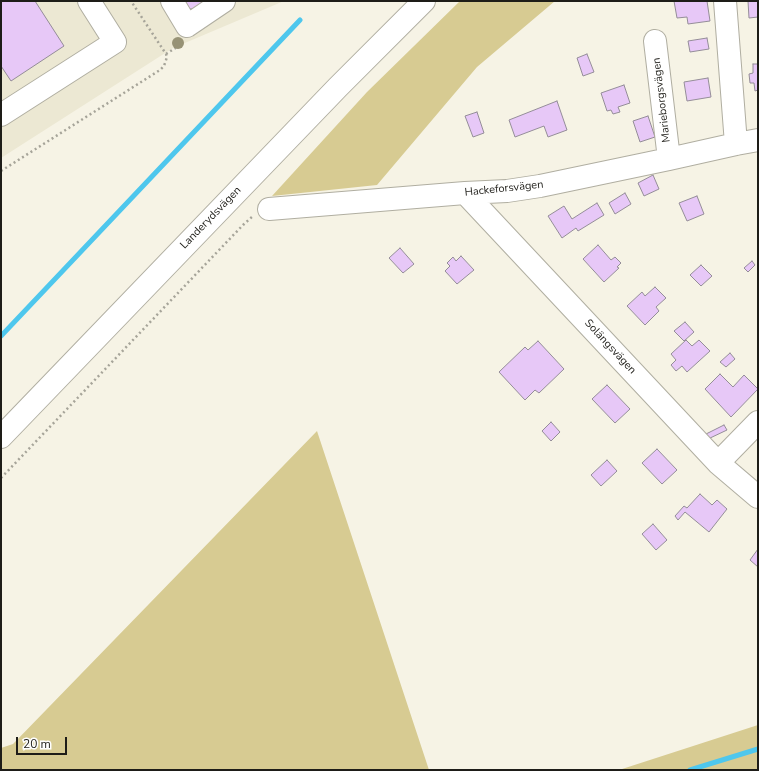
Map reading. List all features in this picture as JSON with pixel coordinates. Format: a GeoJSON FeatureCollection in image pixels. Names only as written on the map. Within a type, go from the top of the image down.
{"type":"FeatureCollection","features":[{"type":"Feature","properties":{"kind":"street"},"geometry":{"type":"LineString","coordinates":[[1,115],[115,42],[89,1]]}},
{"type":"Feature","properties":{"kind":"street"},"geometry":{"type":"LineString","coordinates":[[172,1],[186,26],[224,1]]}},
{"type":"Feature","properties":{"kind":"street","name":"Landerydsvägen"},"geometry":{"type":"LineString","coordinates":[[1,437],[338,87],[424,1]]}},
{"type":"Feature","properties":{"kind":"street"},"geometry":{"type":"LineString","coordinates":[[725,1],[736,144]]}},
{"type":"Feature","properties":{"kind":"street","name":"Marieborgsvägen"},"geometry":{"type":"LineString","coordinates":[[655,41],[670,159]]}},
{"type":"Feature","properties":{"kind":"street","name":"Hackeforsvägen"},"geometry":{"type":"LineString","coordinates":[[269,209],[540,186],[758,140]]}},
{"type":"Feature","properties":{"kind":"street","name":"Solängsvägen"},"geometry":{"type":"LineString","coordinates":[[465,193],[718,463],[758,497]]}},
{"type":"Feature","properties":{"kind":"street"},"geometry":{"type":"LineString","coordinates":[[718,463],[758,422]]}},
{"type":"Feature","properties":{"kind":"path"},"geometry":{"type":"LineString","coordinates":[[1,171],[164,66],[167,57],[166,54],[131,1]]}},
{"type":"Feature","properties":{"kind":"path"},"geometry":{"type":"LineString","coordinates":[[1,478],[243,225],[251,217],[269,209]]}},
{"type":"Feature","properties":{"kind":"shaded area"},"geometry":{"type":"Polygon","coordinates":[[[1,1],[284,1],[173,48],[1,158],[1,1]]]}},
{"type":"Feature","properties":{"kind":"shaded area"},"geometry":{"type":"Polygon","coordinates":[[[460,1],[555,1],[477,67],[377,185],[272,196],[367,92],[460,1]]]}},
{"type":"Feature","properties":{"kind":"shaded area"},"geometry":{"type":"Polygon","coordinates":[[[317,431],[429,770],[1,770],[1,748],[13,744],[317,431]]]}},
{"type":"Feature","properties":{"kind":"shaded area"},"geometry":{"type":"Polygon","coordinates":[[[758,725],[758,770],[619,770],[758,725]]]}},
{"type":"Feature","properties":{"kind":"building"},"geometry":{"type":"Polygon","coordinates":[[[1,1],[35,1],[64,46],[11,81],[1,66],[1,1]]]}},
{"type":"Feature","properties":{"kind":"building"},"geometry":{"type":"Polygon","coordinates":[[[181,1],[207,1],[195,9],[189,9],[184,6],[181,1]]]}},
{"type":"Feature","properties":{"kind":"building"},"geometry":{"type":"Polygon","coordinates":[[[674,1],[707,1],[710,21],[688,24],[687,17],[677,18],[674,1]]]}},
{"type":"Feature","properties":{"kind":"building"},"geometry":{"type":"Polygon","coordinates":[[[748,1],[758,1],[758,17],[749,18],[748,1]]]}},
{"type":"Feature","properties":{"kind":"building"},"geometry":{"type":"Polygon","coordinates":[[[707,38],[709,49],[690,52],[688,41],[707,38]]]}},
{"type":"Feature","properties":{"kind":"building"},"geometry":{"type":"Polygon","coordinates":[[[587,54],[594,72],[583,76],[577,58],[587,54]]]}},
{"type":"Feature","properties":{"kind":"building"},"geometry":{"type":"Polygon","coordinates":[[[753,64],[758,64],[758,90],[755,91],[754,83],[750,83],[749,74],[753,73],[753,64]]]}},
{"type":"Feature","properties":{"kind":"building"},"geometry":{"type":"Polygon","coordinates":[[[708,78],[711,97],[687,101],[684,82],[708,78]]]}},
{"type":"Feature","properties":{"kind":"building"},"geometry":{"type":"Polygon","coordinates":[[[624,85],[630,103],[618,107],[620,112],[613,114],[611,110],[607,111],[601,93],[624,85]]]}},
{"type":"Feature","properties":{"kind":"building"},"geometry":{"type":"Polygon","coordinates":[[[557,101],[567,130],[548,137],[544,126],[515,137],[509,120],[557,101]]]}},
{"type":"Feature","properties":{"kind":"building"},"geometry":{"type":"Polygon","coordinates":[[[477,112],[484,133],[473,137],[465,116],[477,112]]]}},
{"type":"Feature","properties":{"kind":"building"},"geometry":{"type":"Polygon","coordinates":[[[648,116],[655,137],[640,142],[633,121],[648,116]]]}},
{"type":"Feature","properties":{"kind":"building"},"geometry":{"type":"Polygon","coordinates":[[[653,175],[659,189],[644,196],[638,183],[653,175]]]}},
{"type":"Feature","properties":{"kind":"building"},"geometry":{"type":"Polygon","coordinates":[[[625,193],[631,204],[615,214],[609,203],[625,193]]]}},
{"type":"Feature","properties":{"kind":"building"},"geometry":{"type":"Polygon","coordinates":[[[697,196],[704,214],[687,221],[679,203],[697,196]]]}},
{"type":"Feature","properties":{"kind":"building"},"geometry":{"type":"Polygon","coordinates":[[[597,203],[604,215],[578,231],[576,228],[562,238],[548,216],[564,206],[572,219],[597,203]]]}},
{"type":"Feature","properties":{"kind":"building"},"geometry":{"type":"Polygon","coordinates":[[[598,245],[611,260],[615,257],[621,263],[617,267],[619,268],[604,282],[583,259],[598,245]]]}},
{"type":"Feature","properties":{"kind":"building"},"geometry":{"type":"Polygon","coordinates":[[[400,248],[414,264],[403,273],[389,258],[400,248]]]}},
{"type":"Feature","properties":{"kind":"building"},"geometry":{"type":"Polygon","coordinates":[[[461,256],[474,270],[457,284],[445,271],[450,266],[447,263],[453,257],[456,261],[461,256]]]}},
{"type":"Feature","properties":{"kind":"building"},"geometry":{"type":"Polygon","coordinates":[[[752,261],[755,265],[748,272],[744,268],[752,261]]]}},
{"type":"Feature","properties":{"kind":"building"},"geometry":{"type":"Polygon","coordinates":[[[701,265],[712,276],[701,286],[690,275],[701,265]]]}},
{"type":"Feature","properties":{"kind":"building"},"geometry":{"type":"Polygon","coordinates":[[[655,287],[666,298],[656,307],[659,311],[645,325],[627,306],[642,292],[645,296],[655,287]]]}},
{"type":"Feature","properties":{"kind":"building"},"geometry":{"type":"Polygon","coordinates":[[[685,322],[694,332],[684,341],[674,331],[685,322]]]}},
{"type":"Feature","properties":{"kind":"building"},"geometry":{"type":"Polygon","coordinates":[[[686,340],[692,346],[699,340],[710,351],[687,372],[682,366],[676,371],[671,365],[676,360],[671,354],[686,340]]]}},
{"type":"Feature","properties":{"kind":"building"},"geometry":{"type":"Polygon","coordinates":[[[538,341],[564,369],[539,393],[535,390],[525,400],[499,372],[525,347],[528,350],[538,341]]]}},
{"type":"Feature","properties":{"kind":"building"},"geometry":{"type":"Polygon","coordinates":[[[730,353],[735,359],[726,367],[720,362],[730,353]]]}},
{"type":"Feature","properties":{"kind":"building"},"geometry":{"type":"Polygon","coordinates":[[[720,374],[733,387],[744,375],[758,389],[731,417],[705,389],[720,374]]]}},
{"type":"Feature","properties":{"kind":"building"},"geometry":{"type":"Polygon","coordinates":[[[607,385],[630,409],[615,423],[592,399],[607,385]]]}},
{"type":"Feature","properties":{"kind":"building"},"geometry":{"type":"Polygon","coordinates":[[[551,422],[560,432],[551,441],[542,431],[551,422]]]}},
{"type":"Feature","properties":{"kind":"building"},"geometry":{"type":"Polygon","coordinates":[[[724,425],[727,430],[708,439],[706,434],[724,425]]]}},
{"type":"Feature","properties":{"kind":"building"},"geometry":{"type":"Polygon","coordinates":[[[657,449],[677,470],[662,484],[642,463],[657,449]]]}},
{"type":"Feature","properties":{"kind":"building"},"geometry":{"type":"Polygon","coordinates":[[[607,460],[617,471],[601,486],[591,475],[607,460]]]}},
{"type":"Feature","properties":{"kind":"building"},"geometry":{"type":"Polygon","coordinates":[[[700,494],[712,505],[717,500],[727,509],[709,532],[685,512],[678,520],[675,516],[684,506],[687,508],[700,494]]]}},
{"type":"Feature","properties":{"kind":"building"},"geometry":{"type":"Polygon","coordinates":[[[653,524],[667,540],[656,550],[642,534],[653,524]]]}},
{"type":"Feature","properties":{"kind":"building"},"geometry":{"type":"Polygon","coordinates":[[[758,549],[758,567],[750,560],[758,549]]]}},
{"type":"Feature","properties":{"kind":"waterway"},"geometry":{"type":"LineString","coordinates":[[1,336],[300,20]]}},
{"type":"Feature","properties":{"kind":"waterway"},"geometry":{"type":"LineString","coordinates":[[690,770],[758,749]]}}]}
